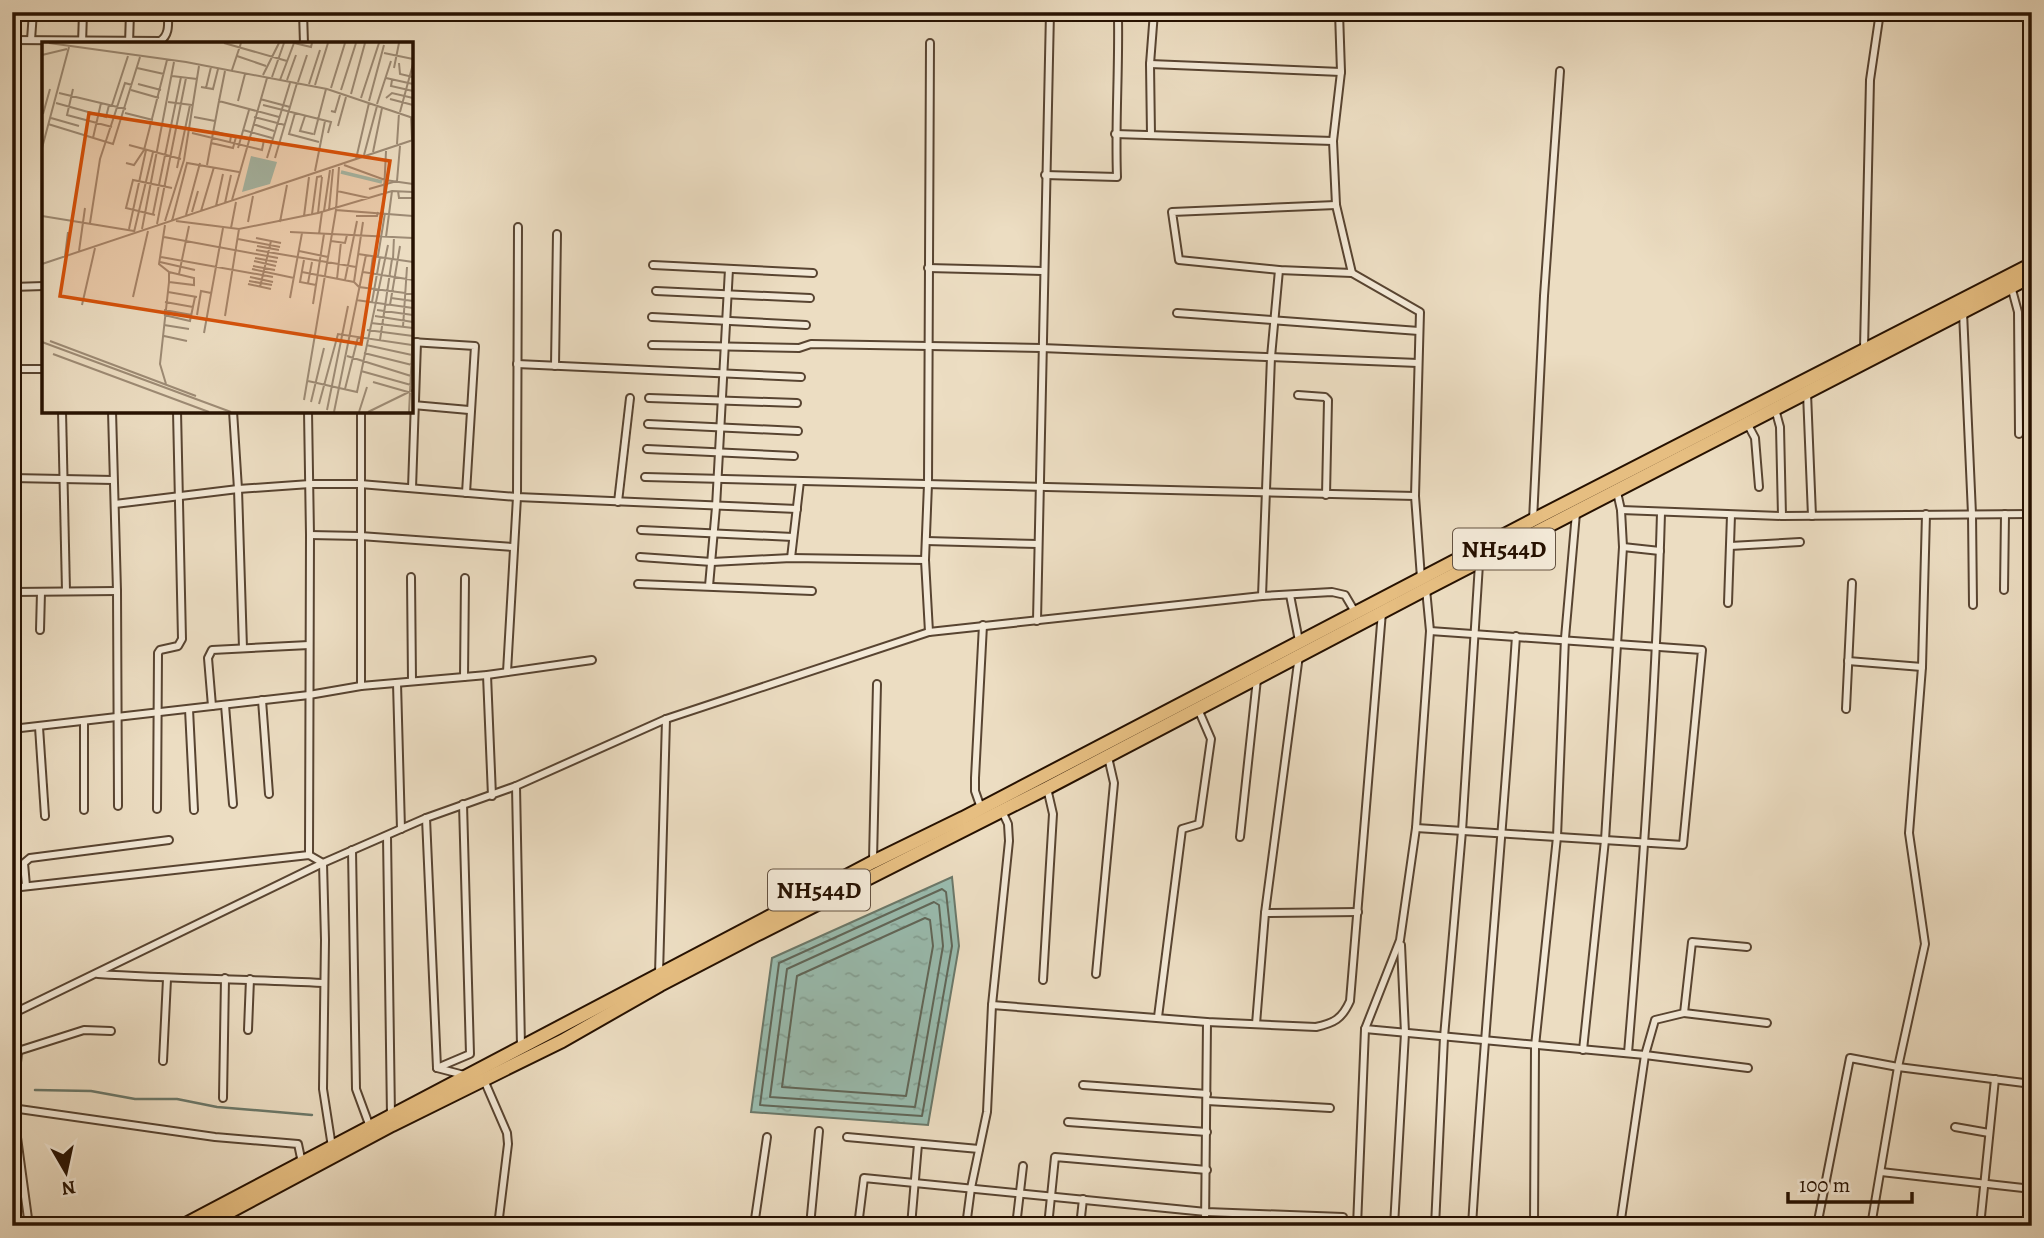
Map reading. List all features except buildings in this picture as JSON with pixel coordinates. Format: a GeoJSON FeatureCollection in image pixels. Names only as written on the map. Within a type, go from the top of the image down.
{"type":"FeatureCollection","features":[{"type":"Feature","properties":{"kind":"highway","name":"NH544D"},"geometry":{"type":"LineString","coordinates":[[182,1226],[225,1215],[302,1163],[659,974],[873,862],[1299,649],[1382,612],[1533,520],[2032,264]]}},
{"type":"Feature","properties":{"kind":"highway","name":"NH544D"},"geometry":{"type":"LineString","coordinates":[[203,1226],[562,1041],[660,985],[875,873],[1108,757],[1258,677],[1356,614],[1424,584],[1479,564],[1576,511],[2032,276]]}},
{"type":"Feature","properties":{"kind":"street"},"geometry":{"type":"LineString","coordinates":[[30,40],[33,12]]}},
{"type":"Feature","properties":{"kind":"street"},"geometry":{"type":"LineString","coordinates":[[82,41],[83,12]]}},
{"type":"Feature","properties":{"kind":"street"},"geometry":{"type":"LineString","coordinates":[[129,42],[130,12]]}},
{"type":"Feature","properties":{"kind":"street"},"geometry":{"type":"LineString","coordinates":[[12,40],[160,41],[166,38],[168,12]]}},
{"type":"Feature","properties":{"kind":"street"},"geometry":{"type":"LineString","coordinates":[[303,12],[304,42]]}},
{"type":"Feature","properties":{"kind":"street"},"geometry":{"type":"LineString","coordinates":[[1037,621],[1042,271],[1050,12]]}},
{"type":"Feature","properties":{"kind":"street"},"geometry":{"type":"LineString","coordinates":[[1151,135],[1150,64],[1154,12],[1339,15],[1341,72],[1333,141],[1336,205],[1352,273]]}},
{"type":"Feature","properties":{"kind":"street"},"geometry":{"type":"LineString","coordinates":[[1864,350],[1870,80],[1880,12]]}},
{"type":"Feature","properties":{"kind":"street"},"geometry":{"type":"LineString","coordinates":[[1045,175],[1117,177],[1115,134],[1118,18]]}},
{"type":"Feature","properties":{"kind":"street"},"geometry":{"type":"LineString","coordinates":[[929,632],[925,560],[928,484],[930,43]]}},
{"type":"Feature","properties":{"kind":"street"},"geometry":{"type":"LineString","coordinates":[[1150,64],[1341,72]]}},
{"type":"Feature","properties":{"kind":"street"},"geometry":{"type":"LineString","coordinates":[[1533,520],[1544,296],[1560,71]]}},
{"type":"Feature","properties":{"kind":"street"},"geometry":{"type":"LineString","coordinates":[[1115,134],[1333,141]]}},
{"type":"Feature","properties":{"kind":"street"},"geometry":{"type":"LineString","coordinates":[[1336,205],[1172,212],[1179,260],[1279,270],[1352,273],[1420,312],[1415,496],[1430,631],[1416,828],[1400,940],[1405,1033],[1394,1226]]}},
{"type":"Feature","properties":{"kind":"street"},"geometry":{"type":"LineString","coordinates":[[507,672],[517,497],[518,226]]}},
{"type":"Feature","properties":{"kind":"street"},"geometry":{"type":"LineString","coordinates":[[555,366],[557,234]]}},
{"type":"Feature","properties":{"kind":"street"},"geometry":{"type":"LineString","coordinates":[[653,265],[813,273]]}},
{"type":"Feature","properties":{"kind":"street"},"geometry":{"type":"LineString","coordinates":[[928,268],[1042,271]]}},
{"type":"Feature","properties":{"kind":"street"},"geometry":{"type":"LineString","coordinates":[[709,586],[729,269]]}},
{"type":"Feature","properties":{"kind":"street"},"geometry":{"type":"LineString","coordinates":[[1262,596],[1271,357],[1279,270]]}},
{"type":"Feature","properties":{"kind":"street"},"geometry":{"type":"LineString","coordinates":[[12,287],[42,286]]}},
{"type":"Feature","properties":{"kind":"street"},"geometry":{"type":"LineString","coordinates":[[2011,286],[2018,312],[2019,433]]}},
{"type":"Feature","properties":{"kind":"street"},"geometry":{"type":"LineString","coordinates":[[656,291],[810,298]]}},
{"type":"Feature","properties":{"kind":"street"},"geometry":{"type":"LineString","coordinates":[[1963,312],[1972,514],[1973,605]]}},
{"type":"Feature","properties":{"kind":"street"},"geometry":{"type":"LineString","coordinates":[[1177,313],[1419,331]]}},
{"type":"Feature","properties":{"kind":"street"},"geometry":{"type":"LineString","coordinates":[[652,317],[806,325]]}},
{"type":"Feature","properties":{"kind":"street"},"geometry":{"type":"LineString","coordinates":[[466,493],[475,346],[414,342],[413,405],[469,410]]}},
{"type":"Feature","properties":{"kind":"street"},"geometry":{"type":"LineString","coordinates":[[653,345],[724,348],[799,348],[811,344],[1041,348],[1418,363]]}},
{"type":"Feature","properties":{"kind":"street"},"geometry":{"type":"LineString","coordinates":[[517,364],[801,377]]}},
{"type":"Feature","properties":{"kind":"street"},"geometry":{"type":"LineString","coordinates":[[12,373],[13,369],[42,369]]}},
{"type":"Feature","properties":{"kind":"street"},"geometry":{"type":"LineString","coordinates":[[1807,393],[1812,516]]}},
{"type":"Feature","properties":{"kind":"street"},"geometry":{"type":"LineString","coordinates":[[1298,395],[1325,397],[1328,400],[1326,495]]}},
{"type":"Feature","properties":{"kind":"street"},"geometry":{"type":"LineString","coordinates":[[618,502],[630,398]]}},
{"type":"Feature","properties":{"kind":"street"},"geometry":{"type":"LineString","coordinates":[[649,398],[797,403]]}},
{"type":"Feature","properties":{"kind":"street"},"geometry":{"type":"LineString","coordinates":[[1775,408],[1780,427],[1782,516]]}},
{"type":"Feature","properties":{"kind":"street"},"geometry":{"type":"LineString","coordinates":[[62,413],[66,591]]}},
{"type":"Feature","properties":{"kind":"street"},"geometry":{"type":"LineString","coordinates":[[112,413],[117,591],[118,806]]}},
{"type":"Feature","properties":{"kind":"street"},"geometry":{"type":"LineString","coordinates":[[158,809],[158,653],[160,650],[178,646],[182,639],[177,413]]}},
{"type":"Feature","properties":{"kind":"street"},"geometry":{"type":"LineString","coordinates":[[233,413],[243,648]]}},
{"type":"Feature","properties":{"kind":"street"},"geometry":{"type":"LineString","coordinates":[[307,413],[310,484],[309,855]]}},
{"type":"Feature","properties":{"kind":"street"},"geometry":{"type":"LineString","coordinates":[[361,413],[361,686]]}},
{"type":"Feature","properties":{"kind":"street"},"geometry":{"type":"LineString","coordinates":[[412,488],[413,413]]}},
{"type":"Feature","properties":{"kind":"street"},"geometry":{"type":"LineString","coordinates":[[1747,423],[1755,438],[1759,487]]}},
{"type":"Feature","properties":{"kind":"street"},"geometry":{"type":"LineString","coordinates":[[648,424],[798,431]]}},
{"type":"Feature","properties":{"kind":"street"},"geometry":{"type":"LineString","coordinates":[[12,432],[13,592],[117,591]]}},
{"type":"Feature","properties":{"kind":"street"},"geometry":{"type":"LineString","coordinates":[[647,449],[794,456]]}},
{"type":"Feature","properties":{"kind":"street"},"geometry":{"type":"LineString","coordinates":[[645,477],[1415,496]]}},
{"type":"Feature","properties":{"kind":"street"},"geometry":{"type":"LineString","coordinates":[[13,478],[113,481]]}},
{"type":"Feature","properties":{"kind":"street"},"geometry":{"type":"LineString","coordinates":[[790,558],[800,481]]}},
{"type":"Feature","properties":{"kind":"street"},"geometry":{"type":"LineString","coordinates":[[115,503],[238,489],[360,484],[517,497],[797,509]]}},
{"type":"Feature","properties":{"kind":"street"},"geometry":{"type":"LineString","coordinates":[[1583,1050],[1605,840],[1623,547],[1617,492]]}},
{"type":"Feature","properties":{"kind":"street"},"geometry":{"type":"LineString","coordinates":[[1621,510],[1782,516],[2032,514]]}},
{"type":"Feature","properties":{"kind":"street"},"geometry":{"type":"LineString","coordinates":[[1534,1226],[1535,1046],[1557,837],[1564,638],[1576,511]]}},
{"type":"Feature","properties":{"kind":"street"},"geometry":{"type":"LineString","coordinates":[[1628,1053],[1646,842],[1661,513]]}},
{"type":"Feature","properties":{"kind":"street"},"geometry":{"type":"LineString","coordinates":[[1871,1226],[1898,1067],[1924,944],[1909,833],[1922,667],[1926,514]]}},
{"type":"Feature","properties":{"kind":"street"},"geometry":{"type":"LineString","coordinates":[[2004,590],[2005,514]]}},
{"type":"Feature","properties":{"kind":"street"},"geometry":{"type":"LineString","coordinates":[[1728,603],[1731,515]]}},
{"type":"Feature","properties":{"kind":"street"},"geometry":{"type":"LineString","coordinates":[[641,530],[793,537]]}},
{"type":"Feature","properties":{"kind":"street"},"geometry":{"type":"LineString","coordinates":[[310,535],[513,547]]}},
{"type":"Feature","properties":{"kind":"street"},"geometry":{"type":"LineString","coordinates":[[926,541],[1038,544]]}},
{"type":"Feature","properties":{"kind":"street"},"geometry":{"type":"LineString","coordinates":[[1730,546],[1800,542]]}},
{"type":"Feature","properties":{"kind":"street"},"geometry":{"type":"LineString","coordinates":[[1623,547],[1660,551]]}},
{"type":"Feature","properties":{"kind":"street"},"geometry":{"type":"LineString","coordinates":[[640,557],[712,562],[790,558],[925,560]]}},
{"type":"Feature","properties":{"kind":"street"},"geometry":{"type":"LineString","coordinates":[[1435,1226],[1444,1037],[1462,831],[1479,564]]}},
{"type":"Feature","properties":{"kind":"street"},"geometry":{"type":"LineString","coordinates":[[411,577],[412,681]]}},
{"type":"Feature","properties":{"kind":"street"},"geometry":{"type":"LineString","coordinates":[[464,677],[465,578]]}},
{"type":"Feature","properties":{"kind":"street"},"geometry":{"type":"LineString","coordinates":[[1846,709],[1852,583]]}},
{"type":"Feature","properties":{"kind":"street"},"geometry":{"type":"LineString","coordinates":[[638,584],[812,591]]}},
{"type":"Feature","properties":{"kind":"street"},"geometry":{"type":"LineString","coordinates":[[40,630],[41,592]]}},
{"type":"Feature","properties":{"kind":"street"},"geometry":{"type":"LineString","coordinates":[[12,1014],[323,863],[426,818],[492,796],[666,719],[929,632],[1262,596],[1339,592],[1345,596],[1356,614]]}},
{"type":"Feature","properties":{"kind":"street"},"geometry":{"type":"LineString","coordinates":[[1256,1024],[1265,914],[1299,649],[1290,595]]}},
{"type":"Feature","properties":{"kind":"street"},"geometry":{"type":"LineString","coordinates":[[992,1005],[1207,1022],[1315,1027],[1333,1023],[1343,1016],[1350,1001],[1382,612]]}},
{"type":"Feature","properties":{"kind":"street"},"geometry":{"type":"LineString","coordinates":[[981,808],[975,790],[975,778],[983,625]]}},
{"type":"Feature","properties":{"kind":"street"},"geometry":{"type":"LineString","coordinates":[[1416,828],[1683,845],[1702,650],[1564,638],[1430,631]]}},
{"type":"Feature","properties":{"kind":"street"},"geometry":{"type":"LineString","coordinates":[[1472,1226],[1483,1041],[1503,834],[1516,636]]}},
{"type":"Feature","properties":{"kind":"street"},"geometry":{"type":"LineString","coordinates":[[212,706],[210,653],[217,649],[309,645]]}},
{"type":"Feature","properties":{"kind":"street"},"geometry":{"type":"LineString","coordinates":[[12,729],[592,660]]}},
{"type":"Feature","properties":{"kind":"street"},"geometry":{"type":"LineString","coordinates":[[1848,661],[1922,667]]}},
{"type":"Feature","properties":{"kind":"street"},"geometry":{"type":"LineString","coordinates":[[487,674],[492,796]]}},
{"type":"Feature","properties":{"kind":"street"},"geometry":{"type":"LineString","coordinates":[[1240,837],[1258,677]]}},
{"type":"Feature","properties":{"kind":"street"},"geometry":{"type":"LineString","coordinates":[[397,682],[401,829]]}},
{"type":"Feature","properties":{"kind":"street"},"geometry":{"type":"LineString","coordinates":[[873,862],[877,684]]}},
{"type":"Feature","properties":{"kind":"street"},"geometry":{"type":"LineString","coordinates":[[262,700],[269,794]]}},
{"type":"Feature","properties":{"kind":"street"},"geometry":{"type":"LineString","coordinates":[[225,705],[233,804]]}},
{"type":"Feature","properties":{"kind":"street"},"geometry":{"type":"LineString","coordinates":[[189,709],[194,810]]}},
{"type":"Feature","properties":{"kind":"street"},"geometry":{"type":"LineString","coordinates":[[1158,1017],[1182,829],[1199,824],[1212,739],[1198,709]]}},
{"type":"Feature","properties":{"kind":"street"},"geometry":{"type":"LineString","coordinates":[[659,974],[666,719]]}},
{"type":"Feature","properties":{"kind":"street"},"geometry":{"type":"LineString","coordinates":[[83,721],[84,810]]}},
{"type":"Feature","properties":{"kind":"street"},"geometry":{"type":"LineString","coordinates":[[39,727],[46,816]]}},
{"type":"Feature","properties":{"kind":"street"},"geometry":{"type":"LineString","coordinates":[[1096,974],[1114,783],[1108,757]]}},
{"type":"Feature","properties":{"kind":"street"},"geometry":{"type":"LineString","coordinates":[[516,786],[521,1047]]}},
{"type":"Feature","properties":{"kind":"street"},"geometry":{"type":"LineString","coordinates":[[1043,980],[1053,814],[1047,788]]}},
{"type":"Feature","properties":{"kind":"street"},"geometry":{"type":"LineString","coordinates":[[437,1068],[470,1054],[463,804]]}},
{"type":"Feature","properties":{"kind":"street"},"geometry":{"type":"LineString","coordinates":[[966,1226],[987,1112],[992,1005],[1009,841],[1008,824],[1002,811]]}},
{"type":"Feature","properties":{"kind":"street"},"geometry":{"type":"LineString","coordinates":[[426,818],[437,1068]]}},
{"type":"Feature","properties":{"kind":"street"},"geometry":{"type":"LineString","coordinates":[[387,836],[391,1116]]}},
{"type":"Feature","properties":{"kind":"street"},"geometry":{"type":"LineString","coordinates":[[26,886],[24,863],[30,858],[169,840]]}},
{"type":"Feature","properties":{"kind":"street"},"geometry":{"type":"LineString","coordinates":[[352,850],[356,1088],[370,1127]]}},
{"type":"Feature","properties":{"kind":"street"},"geometry":{"type":"LineString","coordinates":[[12,888],[309,855],[323,863]]}},
{"type":"Feature","properties":{"kind":"street"},"geometry":{"type":"LineString","coordinates":[[323,863],[323,1089],[332,1147]]}},
{"type":"Feature","properties":{"kind":"street"},"geometry":{"type":"LineString","coordinates":[[1265,914],[1358,912]]}},
{"type":"Feature","properties":{"kind":"street"},"geometry":{"type":"LineString","coordinates":[[1357,1226],[1366,1029],[1400,940]]}},
{"type":"Feature","properties":{"kind":"street"},"geometry":{"type":"LineString","coordinates":[[1684,1013],[1692,942],[1747,947]]}},
{"type":"Feature","properties":{"kind":"street"},"geometry":{"type":"LineString","coordinates":[[96,974],[167,979],[225,978],[323,983]]}},
{"type":"Feature","properties":{"kind":"street"},"geometry":{"type":"LineString","coordinates":[[223,1098],[225,978]]}},
{"type":"Feature","properties":{"kind":"street"},"geometry":{"type":"LineString","coordinates":[[163,1061],[167,979]]}},
{"type":"Feature","properties":{"kind":"street"},"geometry":{"type":"LineString","coordinates":[[248,1030],[250,979]]}},
{"type":"Feature","properties":{"kind":"street"},"geometry":{"type":"LineString","coordinates":[[1620,1226],[1645,1055],[1656,1020],[1684,1013],[1767,1023]]}},
{"type":"Feature","properties":{"kind":"street"},"geometry":{"type":"LineString","coordinates":[[1205,1226],[1207,1022]]}},
{"type":"Feature","properties":{"kind":"street"},"geometry":{"type":"LineString","coordinates":[[12,1027],[15,1053],[13,1108],[29,1226]]}},
{"type":"Feature","properties":{"kind":"street"},"geometry":{"type":"LineString","coordinates":[[1366,1029],[1628,1053],[1748,1068]]}},
{"type":"Feature","properties":{"kind":"street"},"geometry":{"type":"LineString","coordinates":[[15,1053],[84,1030],[111,1031]]}},
{"type":"Feature","properties":{"kind":"street"},"geometry":{"type":"LineString","coordinates":[[1817,1226],[1850,1058],[1898,1067],[2032,1084]]}},
{"type":"Feature","properties":{"kind":"street"},"geometry":{"type":"LineString","coordinates":[[437,1068],[467,1076]]}},
{"type":"Feature","properties":{"kind":"street"},"geometry":{"type":"LineString","coordinates":[[484,1079],[507,1133],[498,1226]]}},
{"type":"Feature","properties":{"kind":"street"},"geometry":{"type":"LineString","coordinates":[[1980,1226],[1995,1079]]}},
{"type":"Feature","properties":{"kind":"street"},"geometry":{"type":"LineString","coordinates":[[1083,1085],[1330,1108]]}},
{"type":"Feature","properties":{"kind":"street"},"geometry":{"type":"LineString","coordinates":[[13,1108],[215,1137],[298,1144],[302,1163]]}},
{"type":"Feature","properties":{"kind":"street"},"geometry":{"type":"LineString","coordinates":[[1068,1122],[1207,1132]]}},
{"type":"Feature","properties":{"kind":"street"},"geometry":{"type":"LineString","coordinates":[[1955,1126],[1989,1133]]}},
{"type":"Feature","properties":{"kind":"street"},"geometry":{"type":"LineString","coordinates":[[810,1226],[818,1131]]}},
{"type":"Feature","properties":{"kind":"street"},"geometry":{"type":"LineString","coordinates":[[754,1226],[766,1137]]}},
{"type":"Feature","properties":{"kind":"street"},"geometry":{"type":"LineString","coordinates":[[847,1137],[979,1149]]}},
{"type":"Feature","properties":{"kind":"street"},"geometry":{"type":"LineString","coordinates":[[911,1226],[918,1144]]}},
{"type":"Feature","properties":{"kind":"street"},"geometry":{"type":"LineString","coordinates":[[1048,1226],[1055,1157],[1207,1170]]}},
{"type":"Feature","properties":{"kind":"street"},"geometry":{"type":"LineString","coordinates":[[1016,1226],[1023,1166]]}},
{"type":"Feature","properties":{"kind":"street"},"geometry":{"type":"LineString","coordinates":[[1881,1172],[2032,1189]]}},
{"type":"Feature","properties":{"kind":"street"},"geometry":{"type":"LineString","coordinates":[[858,1226],[864,1178],[1206,1212],[1343,1217]]}},
{"type":"Feature","properties":{"kind":"street"},"geometry":{"type":"LineString","coordinates":[[1080,1226],[1083,1199]]}},
{"type":"Feature","properties":{"kind":"water"},"geometry":{"type":"Polygon","coordinates":[[[952,877],[959,946],[928,1125],[751,1112],[772,958],[952,877]]]}},
{"type":"Feature","properties":{"kind":"waterway"},"geometry":{"type":"LineString","coordinates":[[35,1090],[91,1091],[135,1099],[177,1099],[217,1107],[312,1115]]}}]}
